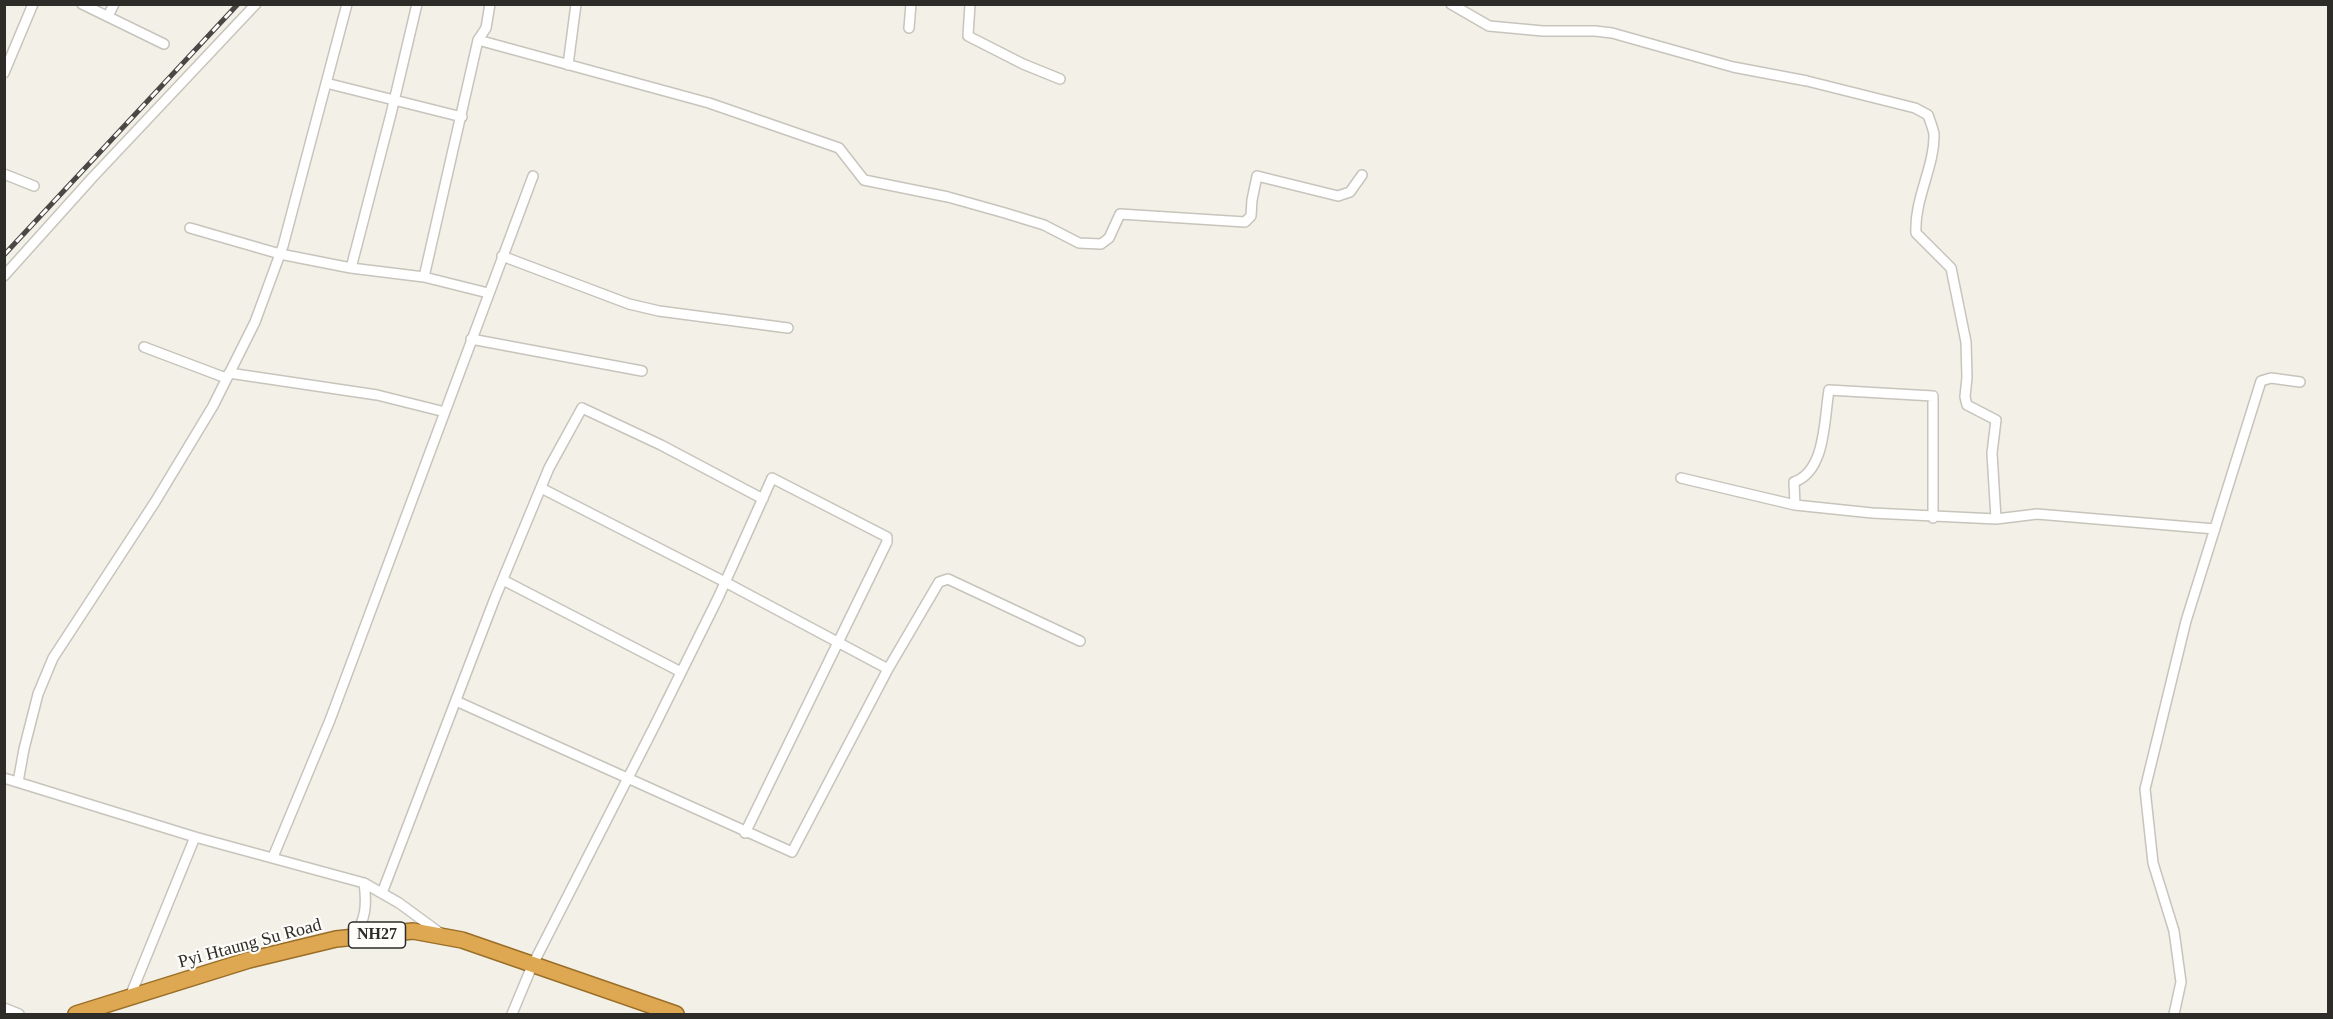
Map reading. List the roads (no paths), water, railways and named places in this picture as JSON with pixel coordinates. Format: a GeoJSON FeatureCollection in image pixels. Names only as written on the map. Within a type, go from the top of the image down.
{"type":"FeatureCollection","features":[{"type":"Feature","properties":{"kind":"highway","name":"Pyi Htaung Su Road"},"geometry":{"type":"LineString","coordinates":[[76,1014],[249,960],[336,939],[413,931],[462,940],[676,1014]]}},
{"type":"Feature","properties":{"kind":"street"},"geometry":{"type":"LineString","coordinates":[[4,73],[33,4]]}},
{"type":"Feature","properties":{"kind":"street"},"geometry":{"type":"LineString","coordinates":[[82,4],[164,44]]}},
{"type":"Feature","properties":{"kind":"street"},"geometry":{"type":"LineString","coordinates":[[108,16],[114,4]]}},
{"type":"Feature","properties":{"kind":"street"},"geometry":{"type":"LineString","coordinates":[[4,276],[256,4]]}},
{"type":"Feature","properties":{"kind":"street"},"geometry":{"type":"LineString","coordinates":[[18,782],[38,694],[53,658],[155,502],[213,406],[255,322],[280,254],[347,4]]}},
{"type":"Feature","properties":{"kind":"street"},"geometry":{"type":"LineString","coordinates":[[351,268],[417,4]]}},
{"type":"Feature","properties":{"kind":"street"},"geometry":{"type":"LineString","coordinates":[[424,277],[478,40],[486,28],[490,4]]}},
{"type":"Feature","properties":{"kind":"street"},"geometry":{"type":"LineString","coordinates":[[568,65],[576,4]]}},
{"type":"Feature","properties":{"kind":"street"},"geometry":{"type":"LineString","coordinates":[[909,28],[911,4]]}},
{"type":"Feature","properties":{"kind":"street"},"geometry":{"type":"LineString","coordinates":[[970,4],[968,36],[1023,64],[1060,79]]}},
{"type":"Feature","properties":{"kind":"street"},"geometry":{"type":"LineString","coordinates":[[1451,4],[1489,26],[1543,31],[1612,33],[1733,68],[1807,81],[1908,106],[1928,115],[1934,131],[1933,143],[1915,223],[1916,233],[1951,268],[1966,342],[1965,397],[1967,405],[1996,420],[1992,453],[1996,519]]}},
{"type":"Feature","properties":{"kind":"street"},"geometry":{"type":"LineString","coordinates":[[478,40],[709,103],[792,131],[839,148],[864,180],[948,197],[1005,213],[1044,225],[1078,243],[1101,244],[1109,238],[1120,214],[1245,222],[1251,216],[1257,176],[1338,196],[1350,192],[1362,175]]}},
{"type":"Feature","properties":{"kind":"street"},"geometry":{"type":"LineString","coordinates":[[326,83],[462,117]]}},
{"type":"Feature","properties":{"kind":"street"},"geometry":{"type":"LineString","coordinates":[[4,174],[34,186]]}},
{"type":"Feature","properties":{"kind":"street"},"geometry":{"type":"LineString","coordinates":[[273,857],[330,720],[533,176]]}},
{"type":"Feature","properties":{"kind":"street"},"geometry":{"type":"LineString","coordinates":[[190,228],[280,254],[351,268],[424,277],[488,292]]}},
{"type":"Feature","properties":{"kind":"street"},"geometry":{"type":"LineString","coordinates":[[502,256],[629,304],[659,311],[788,328]]}},
{"type":"Feature","properties":{"kind":"street"},"geometry":{"type":"LineString","coordinates":[[471,339],[642,371]]}},
{"type":"Feature","properties":{"kind":"street"},"geometry":{"type":"LineString","coordinates":[[144,347],[227,376],[377,396],[445,412]]}},
{"type":"Feature","properties":{"kind":"street"},"geometry":{"type":"LineString","coordinates":[[2174,1014],[2181,982],[2174,931],[2153,863],[2145,789],[2186,621],[2261,381],[2271,378],[2300,382]]}},
{"type":"Feature","properties":{"kind":"street"},"geometry":{"type":"LineString","coordinates":[[1795,505],[1794,482],[1805,478],[1818,462],[1829,390],[1933,396],[1933,518]]}},
{"type":"Feature","properties":{"kind":"street"},"geometry":{"type":"LineString","coordinates":[[382,893],[503,580],[549,468],[582,408],[661,445],[763,499]]}},
{"type":"Feature","properties":{"kind":"street"},"geometry":{"type":"LineString","coordinates":[[512,1014],[532,966],[725,582],[772,478],[887,537],[887,542],[745,832]]}},
{"type":"Feature","properties":{"kind":"street"},"geometry":{"type":"LineString","coordinates":[[1681,478],[1795,505],[1933,518],[1996,519],[2037,514],[2215,530]]}},
{"type":"Feature","properties":{"kind":"street"},"geometry":{"type":"LineString","coordinates":[[541,488],[888,669]]}},
{"type":"Feature","properties":{"kind":"street"},"geometry":{"type":"LineString","coordinates":[[456,701],[792,852],[888,669],[939,582],[948,579],[1080,641]]}},
{"type":"Feature","properties":{"kind":"street"},"geometry":{"type":"LineString","coordinates":[[503,580],[681,672]]}},
{"type":"Feature","properties":{"kind":"street"},"geometry":{"type":"LineString","coordinates":[[4,778],[195,837],[364,883],[399,903],[446,937]]}},
{"type":"Feature","properties":{"kind":"street"},"geometry":{"type":"LineString","coordinates":[[129,999],[195,837]]}},
{"type":"Feature","properties":{"kind":"street"},"geometry":{"type":"LineString","coordinates":[[354,937],[365,916],[364,883]]}},
{"type":"Feature","properties":{"kind":"street"},"geometry":{"type":"LineString","coordinates":[[4,1008],[19,1014]]}},
{"type":"Feature","properties":{"kind":"railway"},"geometry":{"type":"LineString","coordinates":[[4,255],[238,4]]}}]}
